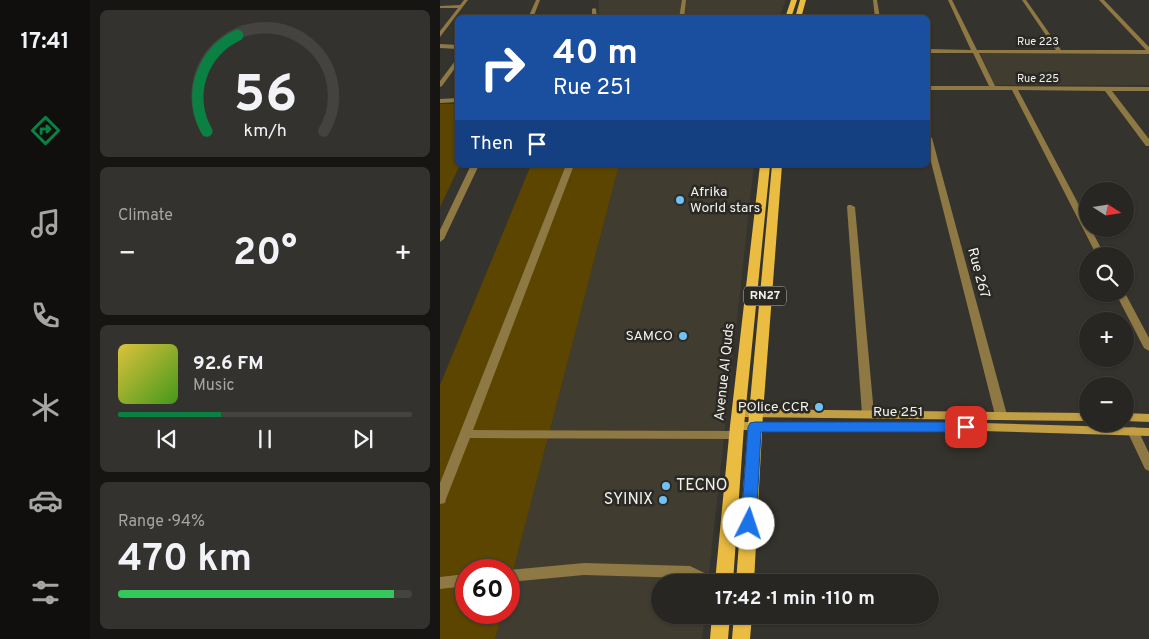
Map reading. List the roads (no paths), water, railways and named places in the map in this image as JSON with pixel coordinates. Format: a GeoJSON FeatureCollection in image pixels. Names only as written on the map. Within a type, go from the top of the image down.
{"type":"FeatureCollection","features":[{"type":"Feature","properties":{"kind":"main road"},"geometry":{"type":"LineString","coordinates":[[789,15],[794,0]]}},
{"type":"Feature","properties":{"kind":"main road"},"geometry":{"type":"LineString","coordinates":[[799,15],[803,0]]}},
{"type":"Feature","properties":{"kind":"main road","name":"Avenue Al Quds"},"geometry":{"type":"LineString","coordinates":[[725,574],[765,167]]}},
{"type":"Feature","properties":{"kind":"main road","name":"RN27"},"geometry":{"type":"LineString","coordinates":[[745,574],[755,420],[777,167]]}},
{"type":"Feature","properties":{"kind":"main road","name":"Rue 251"},"geometry":{"type":"LineString","coordinates":[[738,425],[755,420],[868,414],[1079,417]]}},
{"type":"Feature","properties":{"kind":"main road"},"geometry":{"type":"LineString","coordinates":[[1134,417],[1149,418]]}},
{"type":"Feature","properties":{"kind":"main road","name":"Rue 251"},"geometry":{"type":"LineString","coordinates":[[755,420],[1079,430]]}},
{"type":"Feature","properties":{"kind":"main road","name":"Rue 251"},"geometry":{"type":"LineString","coordinates":[[1134,431],[1149,432]]}},
{"type":"Feature","properties":{"kind":"main road"},"geometry":{"type":"LineString","coordinates":[[719,639],[720,624]]}},
{"type":"Feature","properties":{"kind":"main road"},"geometry":{"type":"LineString","coordinates":[[741,639],[742,624]]}},
{"type":"Feature","properties":{"kind":"street"},"geometry":{"type":"LineString","coordinates":[[455,15],[466,0]]}},
{"type":"Feature","properties":{"kind":"street"},"geometry":{"type":"LineString","coordinates":[[531,15],[538,0]]}},
{"type":"Feature","properties":{"kind":"street"},"geometry":{"type":"LineString","coordinates":[[682,15],[684,0]]}},
{"type":"Feature","properties":{"kind":"street"},"geometry":{"type":"LineString","coordinates":[[875,0],[878,15]]}},
{"type":"Feature","properties":{"kind":"street"},"geometry":{"type":"LineString","coordinates":[[950,0],[973,51],[993,88]]}},
{"type":"Feature","properties":{"kind":"street"},"geometry":{"type":"LineString","coordinates":[[1024,0],[1060,52]]}},
{"type":"Feature","properties":{"kind":"street"},"geometry":{"type":"LineString","coordinates":[[1101,0],[1149,51]]}},
{"type":"Feature","properties":{"kind":"street"},"geometry":{"type":"LineString","coordinates":[[440,7],[462,6]]}},
{"type":"Feature","properties":{"kind":"street"},"geometry":{"type":"LineString","coordinates":[[594,8],[594,15]]}},
{"type":"Feature","properties":{"kind":"street"},"geometry":{"type":"LineString","coordinates":[[440,35],[455,15]]}},
{"type":"Feature","properties":{"kind":"street"},"geometry":{"type":"LineString","coordinates":[[440,46],[455,48]]}},
{"type":"Feature","properties":{"kind":"street","name":"Rue 223"},"geometry":{"type":"LineString","coordinates":[[930,51],[1149,51]]}},
{"type":"Feature","properties":{"kind":"street"},"geometry":{"type":"LineString","coordinates":[[440,85],[455,63]]}},
{"type":"Feature","properties":{"kind":"street","name":"Rue 225"},"geometry":{"type":"LineString","coordinates":[[930,88],[1149,89]]}},
{"type":"Feature","properties":{"kind":"street"},"geometry":{"type":"LineString","coordinates":[[1014,88],[1096,247]]}},
{"type":"Feature","properties":{"kind":"street"},"geometry":{"type":"LineString","coordinates":[[1107,89],[1149,144]]}},
{"type":"Feature","properties":{"kind":"street"},"geometry":{"type":"LineString","coordinates":[[440,101],[455,100]]}},
{"type":"Feature","properties":{"kind":"street","name":"Rue 267"},"geometry":{"type":"LineString","coordinates":[[930,146],[1001,415]]}},
{"type":"Feature","properties":{"kind":"street"},"geometry":{"type":"LineString","coordinates":[[440,239],[473,167]]}},
{"type":"Feature","properties":{"kind":"street"},"geometry":{"type":"LineString","coordinates":[[440,499],[569,167]]}},
{"type":"Feature","properties":{"kind":"street"},"geometry":{"type":"LineString","coordinates":[[851,207],[868,414]]}},
{"type":"Feature","properties":{"kind":"street"},"geometry":{"type":"LineString","coordinates":[[1125,302],[1149,348]]}},
{"type":"Feature","properties":{"kind":"street"},"geometry":{"type":"LineString","coordinates":[[465,434],[738,425]]}},
{"type":"Feature","properties":{"kind":"street"},"geometry":{"type":"LineString","coordinates":[[1133,432],[1149,466]]}},
{"type":"Feature","properties":{"kind":"street"},"geometry":{"type":"LineString","coordinates":[[520,575],[584,569],[690,572],[694,574]]}},
{"type":"Feature","properties":{"kind":"street"},"geometry":{"type":"LineString","coordinates":[[440,583],[455,581]]}},
{"type":"Feature","properties":{"kind":"place","name":"Afrika World stars"},"geometry":{"type":"Point","coordinates":[680,200]}},
{"type":"Feature","properties":{"kind":"place","name":"SAMCO"},"geometry":{"type":"Point","coordinates":[683,336]}},
{"type":"Feature","properties":{"kind":"place","name":"POlice CCR"},"geometry":{"type":"Point","coordinates":[819,407]}},
{"type":"Feature","properties":{"kind":"place","name":"TECNO"},"geometry":{"type":"Point","coordinates":[666,486]}},
{"type":"Feature","properties":{"kind":"place","name":"SYINIX"},"geometry":{"type":"Point","coordinates":[663,500]}}]}
